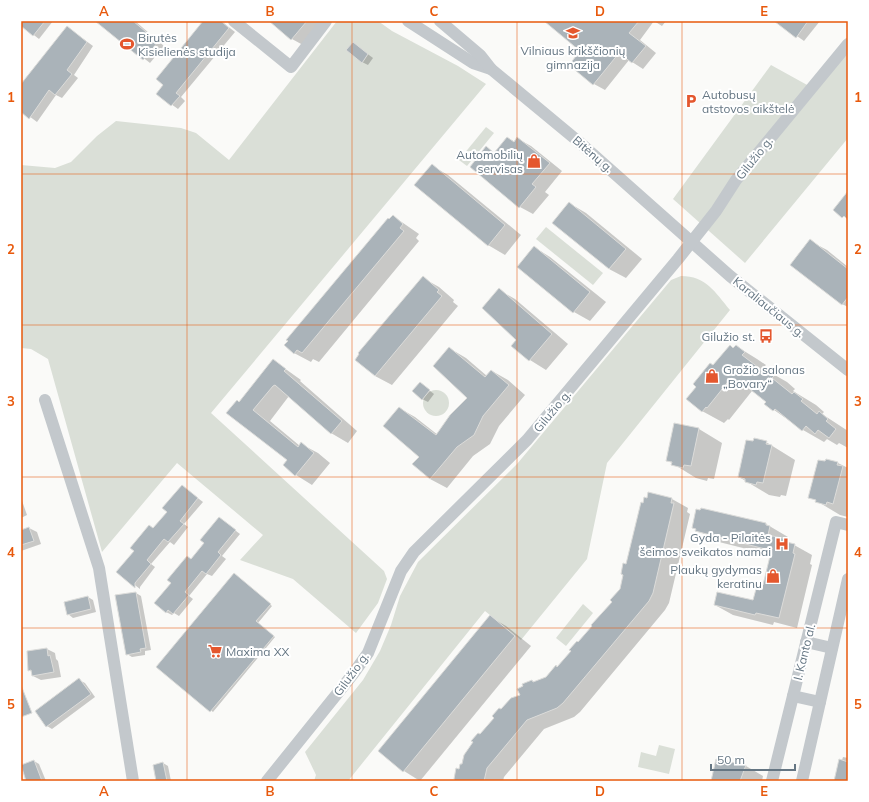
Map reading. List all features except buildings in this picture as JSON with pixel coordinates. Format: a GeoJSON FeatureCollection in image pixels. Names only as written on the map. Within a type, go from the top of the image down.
{"type":"FeatureCollection","features":[{"type":"Feature","properties":{"kind":"street"},"geometry":{"type":"LineString","coordinates":[[234,21],[291,67],[326,21]]}},
{"type":"Feature","properties":{"kind":"street","name":"Bitėnų g."},"geometry":{"type":"LineString","coordinates":[[408,21],[473,63],[491,69]]}},
{"type":"Feature","properties":{"kind":"street","name":"Bitėnų g."},"geometry":{"type":"LineString","coordinates":[[440,21],[480,55],[491,69],[567,132],[692,242]]}},
{"type":"Feature","properties":{"kind":"street","name":"Gilužio g."},"geometry":{"type":"LineString","coordinates":[[269,780],[368,653],[401,571],[414,552],[527,440],[692,242],[716,212],[736,180],[848,44]]}},
{"type":"Feature","properties":{"kind":"street","name":"Karaliaučiaus g."},"geometry":{"type":"LineString","coordinates":[[692,242],[730,276],[848,370]]}},
{"type":"Feature","properties":{"kind":"street"},"geometry":{"type":"LineString","coordinates":[[45,400],[98,568],[133,781]]}},
{"type":"Feature","properties":{"kind":"street","name":"I. Kanto al."},"geometry":{"type":"LineString","coordinates":[[772,781],[836,522],[848,525]]}},
{"type":"Feature","properties":{"kind":"street"},"geometry":{"type":"LineString","coordinates":[[802,781],[848,579]]}},
{"type":"Feature","properties":{"kind":"street"},"geometry":{"type":"LineString","coordinates":[[806,642],[832,648]]}},
{"type":"Feature","properties":{"kind":"street"},"geometry":{"type":"LineString","coordinates":[[793,696],[820,702]]}},
{"type":"Feature","properties":{"kind":"shaded area"},"geometry":{"type":"Polygon","coordinates":[[[337,21],[378,21],[392,31],[458,66],[486,84],[211,413],[384,571],[387,579],[378,603],[356,633],[293,579],[240,560],[263,535],[177,463],[102,552],[48,359],[31,349],[21,348],[21,165],[55,168],[71,162],[97,136],[116,121],[181,128],[196,133],[229,160],[337,21]]]}},
{"type":"Feature","properties":{"kind":"shaded area"},"geometry":{"type":"Polygon","coordinates":[[[848,36],[848,138],[745,263],[673,199],[771,65],[809,86],[848,36]]]}},
{"type":"Feature","properties":{"kind":"shaded area"},"geometry":{"type":"Polygon","coordinates":[[[486,127],[494,133],[467,166],[459,160],[486,127]]]}},
{"type":"Feature","properties":{"kind":"shaded area"},"geometry":{"type":"Polygon","coordinates":[[[546,227],[603,273],[593,285],[536,239],[546,227]]]}},
{"type":"Feature","properties":{"kind":"shaded area"},"geometry":{"type":"Polygon","coordinates":[[[681,276],[690,277],[704,282],[714,291],[730,310],[607,463],[587,559],[521,640],[485,611],[348,781],[314,781],[316,775],[305,752],[363,680],[380,651],[391,625],[400,596],[418,562],[517,464],[671,280],[681,276]]]}},
{"type":"Feature","properties":{"kind":"shaded area"},"geometry":{"type":"Polygon","coordinates":[[[436,390],[445,394],[449,403],[445,412],[436,416],[427,412],[423,403],[427,394],[436,390]]]}},
{"type":"Feature","properties":{"kind":"shaded area"},"geometry":{"type":"Polygon","coordinates":[[[583,604],[593,613],[566,646],[556,638],[583,604]]]}},
{"type":"Feature","properties":{"kind":"shaded area"},"geometry":{"type":"Polygon","coordinates":[[[659,745],[675,749],[669,774],[638,767],[641,752],[656,756],[659,745]]]}},
{"type":"Feature","properties":{"kind":"place","name":"Vilniaus krikščionių gimnazija"},"geometry":{"type":"Point","coordinates":[573,33]}},
{"type":"Feature","properties":{"kind":"place","name":"Birutės Kisielienės studija"},"geometry":{"type":"Point","coordinates":[127,44]}},
{"type":"Feature","properties":{"kind":"place","name":"Autobusų atstovos aikštelė"},"geometry":{"type":"Point","coordinates":[691,101]}},
{"type":"Feature","properties":{"kind":"place","name":"Automobilių servisas"},"geometry":{"type":"Point","coordinates":[534,161]}},
{"type":"Feature","properties":{"kind":"place","name":"Gilužio st."},"geometry":{"type":"Point","coordinates":[766,336]}},
{"type":"Feature","properties":{"kind":"place","name":"Grožio salonas „Bovary“"},"geometry":{"type":"Point","coordinates":[712,376]}},
{"type":"Feature","properties":{"kind":"place","name":"Gyda - Pilaitės šeimos sveikatos namai"},"geometry":{"type":"Point","coordinates":[782,544]}},
{"type":"Feature","properties":{"kind":"place","name":"Plaukų gydymas keratinu"},"geometry":{"type":"Point","coordinates":[773,576]}},
{"type":"Feature","properties":{"kind":"place","name":"Maxima XX"},"geometry":{"type":"Point","coordinates":[215,651]}}]}
